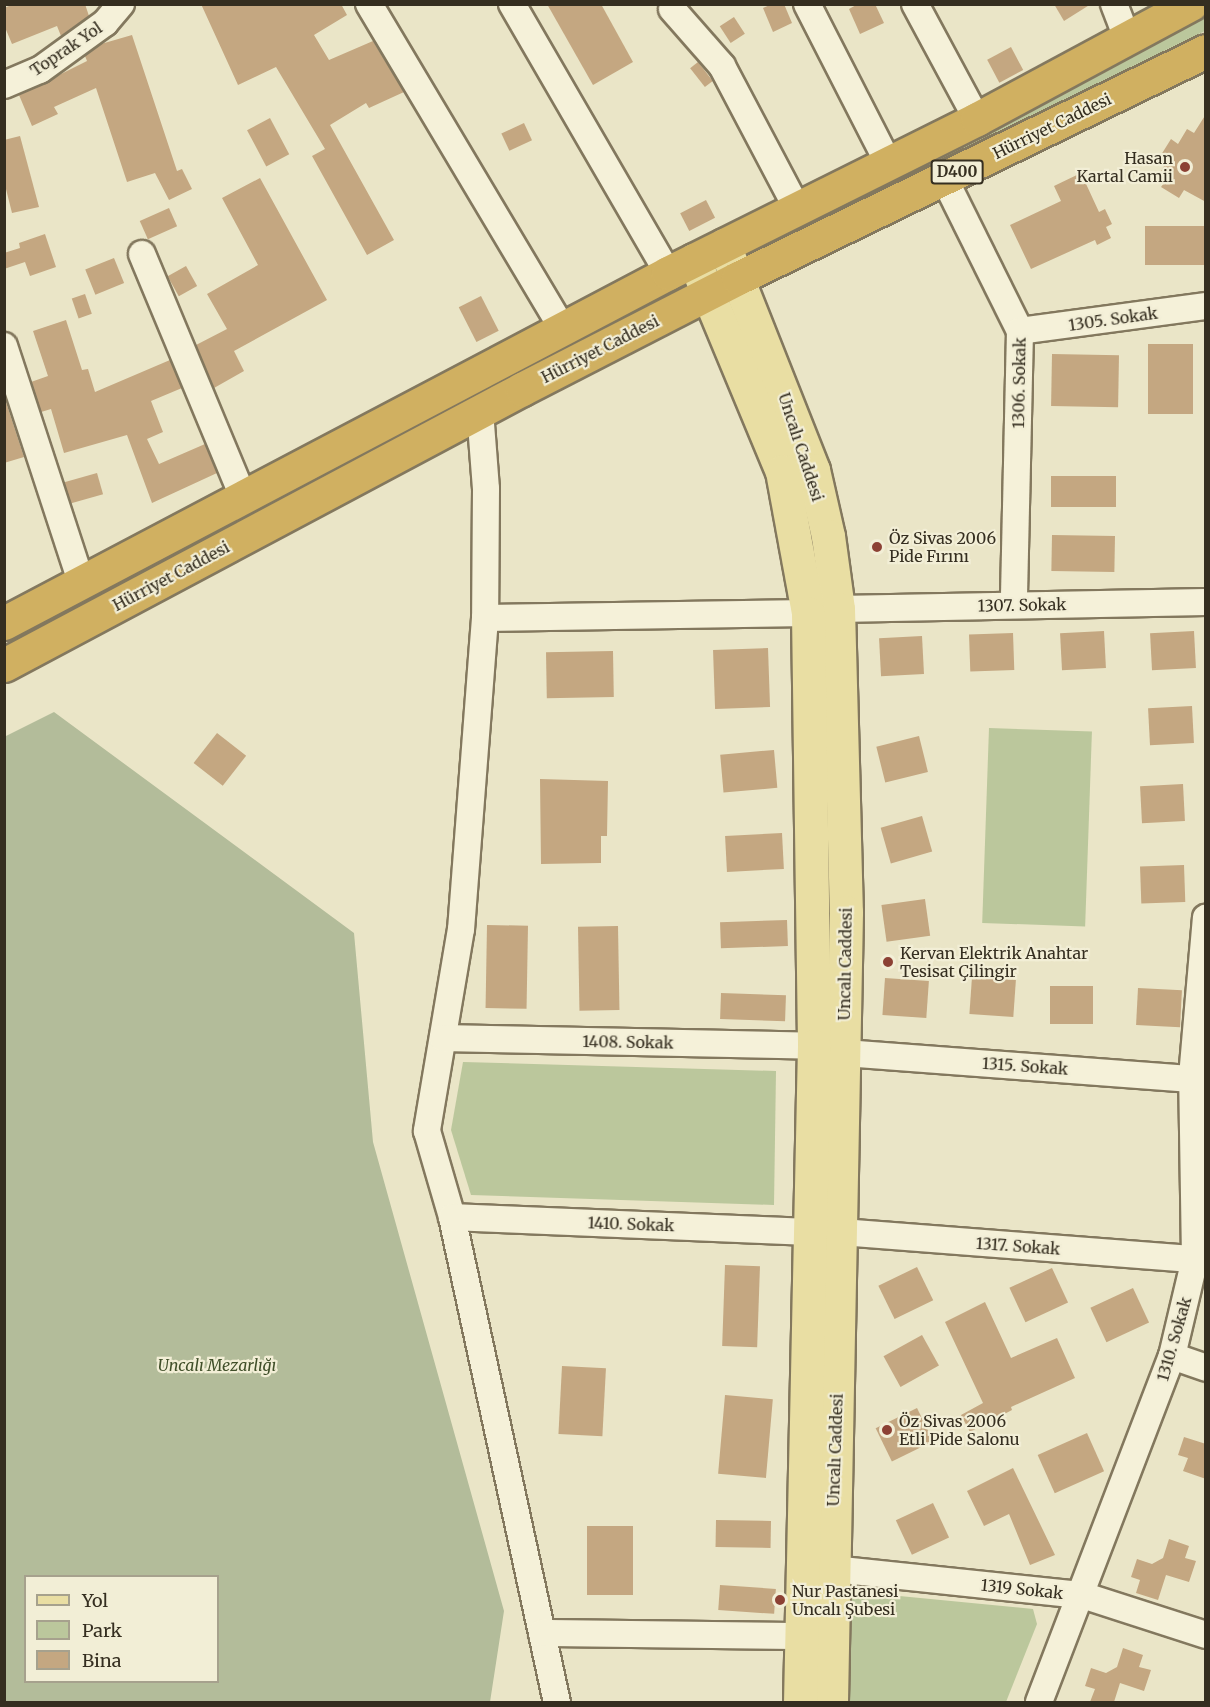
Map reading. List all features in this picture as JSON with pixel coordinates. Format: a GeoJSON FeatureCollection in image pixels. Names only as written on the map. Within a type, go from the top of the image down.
{"type":"FeatureCollection","features":[{"type":"Feature","properties":{"kind":"highway","name":"Hürriyet Caddesi"},"geometry":{"type":"LineString","coordinates":[[4,623],[681,267],[977,119],[1128,40],[1191,4]]}},
{"type":"Feature","properties":{"kind":"highway","name":"Hürriyet Caddesi"},"geometry":{"type":"LineString","coordinates":[[4,665],[480,411],[738,278],[1206,51]]}},
{"type":"Feature","properties":{"kind":"main road","name":"Uncalı Caddesi"},"geometry":{"type":"LineString","coordinates":[[724,245],[813,470],[828,536],[823,611],[846,912],[829,1049],[825,1232],[801,1636],[800,1702]]}},
{"type":"Feature","properties":{"kind":"main road","name":"Uncalı Caddesi"},"geometry":{"type":"LineString","coordinates":[[681,267],[709,293],[782,471],[823,611]]}},
{"type":"Feature","properties":{"kind":"main road","name":"Uncalı Caddesi"},"geometry":{"type":"LineString","coordinates":[[825,1232],[833,1569],[831,1702]]}},
{"type":"Feature","properties":{"kind":"street","name":"Toprak Yol"},"geometry":{"type":"LineString","coordinates":[[4,85],[40,70],[105,23],[121,4]]}},
{"type":"Feature","properties":{"kind":"street"},"geometry":{"type":"LineString","coordinates":[[369,4],[564,329]]}},
{"type":"Feature","properties":{"kind":"street"},"geometry":{"type":"LineString","coordinates":[[512,4],[681,267]]}},
{"type":"Feature","properties":{"kind":"street"},"geometry":{"type":"LineString","coordinates":[[807,4],[888,162]]}},
{"type":"Feature","properties":{"kind":"street"},"geometry":{"type":"LineString","coordinates":[[915,4],[977,119]]}},
{"type":"Feature","properties":{"kind":"street"},"geometry":{"type":"LineString","coordinates":[[1114,4],[1128,40]]}},
{"type":"Feature","properties":{"kind":"street"},"geometry":{"type":"LineString","coordinates":[[672,9],[723,66],[797,208]]}},
{"type":"Feature","properties":{"kind":"street","name":"1306. Sokak"},"geometry":{"type":"LineString","coordinates":[[944,178],[1020,331],[1014,605]]}},
{"type":"Feature","properties":{"kind":"street"},"geometry":{"type":"LineString","coordinates":[[142,254],[243,497]]}},
{"type":"Feature","properties":{"kind":"street","name":"1305. Sokak"},"geometry":{"type":"LineString","coordinates":[[1020,331],[1206,306]]}},
{"type":"Feature","properties":{"kind":"street"},"geometry":{"type":"LineString","coordinates":[[4,346],[12,394],[81,582]]}},
{"type":"Feature","properties":{"kind":"street"},"geometry":{"type":"LineString","coordinates":[[480,411],[486,489],[485,618],[461,929],[427,1131],[452,1217],[557,1702]]}},
{"type":"Feature","properties":{"kind":"street","name":"1307. Sokak"},"geometry":{"type":"LineString","coordinates":[[485,618],[1206,602]]}},
{"type":"Feature","properties":{"kind":"street","name":"1310. Sokak"},"geometry":{"type":"LineString","coordinates":[[1039,1702],[1172,1356],[1195,1259],[1199,1079],[1206,918]]}},
{"type":"Feature","properties":{"kind":"street","name":"1408. Sokak"},"geometry":{"type":"LineString","coordinates":[[443,1038],[829,1049]]}},
{"type":"Feature","properties":{"kind":"street","name":"1315. Sokak"},"geometry":{"type":"LineString","coordinates":[[829,1049],[1199,1079]]}},
{"type":"Feature","properties":{"kind":"street","name":"1410. Sokak"},"geometry":{"type":"LineString","coordinates":[[452,1217],[825,1232]]}},
{"type":"Feature","properties":{"kind":"street","name":"1317. Sokak"},"geometry":{"type":"LineString","coordinates":[[825,1232],[1195,1259]]}},
{"type":"Feature","properties":{"kind":"street"},"geometry":{"type":"LineString","coordinates":[[1172,1356],[1206,1368]]}},
{"type":"Feature","properties":{"kind":"street","name":"1319 Sokak"},"geometry":{"type":"LineString","coordinates":[[833,1569],[1082,1595],[1206,1635]]}},
{"type":"Feature","properties":{"kind":"street"},"geometry":{"type":"LineString","coordinates":[[542,1633],[801,1636]]}},
{"type":"Feature","properties":{"kind":"green space"},"geometry":{"type":"Polygon","coordinates":[[[1205,9],[1205,31],[759,248],[758,246],[1205,9]]]}},
{"type":"Feature","properties":{"kind":"green space","name":"Uncalı Mezarlığı"},"geometry":{"type":"Polygon","coordinates":[[[54,712],[354,933],[373,1142],[504,1611],[490,1702],[5,1702],[4,737],[54,712]]]}},
{"type":"Feature","properties":{"kind":"green space"},"geometry":{"type":"Polygon","coordinates":[[[989,728],[1092,732],[1085,926],[982,923],[989,728]]]}},
{"type":"Feature","properties":{"kind":"green space"},"geometry":{"type":"Polygon","coordinates":[[[463,1062],[776,1071],[774,1205],[471,1195],[451,1130],[463,1062]]]}},
{"type":"Feature","properties":{"kind":"green space"},"geometry":{"type":"Polygon","coordinates":[[[848,1591],[1033,1609],[1037,1624],[1006,1702],[847,1702],[848,1591]]]}},
{"type":"Feature","properties":{"kind":"building"},"geometry":{"type":"Polygon","coordinates":[[[14,4],[85,4],[89,16],[61,36],[57,26],[12,44],[4,25],[4,8],[14,4]]]}},
{"type":"Feature","properties":{"kind":"building"},"geometry":{"type":"Polygon","coordinates":[[[201,4],[341,4],[347,15],[314,35],[329,60],[373,41],[404,92],[369,108],[366,103],[330,125],[394,240],[367,255],[312,156],[325,149],[276,67],[238,85],[201,4]]]}},
{"type":"Feature","properties":{"kind":"building"},"geometry":{"type":"Polygon","coordinates":[[[547,4],[601,4],[633,62],[593,85],[547,4]]]}},
{"type":"Feature","properties":{"kind":"building"},"geometry":{"type":"Polygon","coordinates":[[[772,4],[784,4],[792,23],[773,32],[763,8],[772,4]]]}},
{"type":"Feature","properties":{"kind":"building"},"geometry":{"type":"Polygon","coordinates":[[[858,4],[875,4],[884,23],[860,34],[849,9],[858,4]]]}},
{"type":"Feature","properties":{"kind":"building"},"geometry":{"type":"Polygon","coordinates":[[[1054,4],[1091,4],[1064,21],[1054,4]]]}},
{"type":"Feature","properties":{"kind":"building"},"geometry":{"type":"Polygon","coordinates":[[[734,17],[745,34],[731,43],[720,26],[734,17]]]}},
{"type":"Feature","properties":{"kind":"building"},"geometry":{"type":"Polygon","coordinates":[[[132,35],[177,171],[182,169],[192,189],[169,200],[155,173],[127,182],[96,88],[54,107],[58,114],[32,126],[19,95],[87,61],[85,56],[101,44],[132,35]]]}},
{"type":"Feature","properties":{"kind":"building"},"geometry":{"type":"Polygon","coordinates":[[[1011,47],[1023,70],[999,83],[987,60],[1011,47]]]}},
{"type":"Feature","properties":{"kind":"building"},"geometry":{"type":"Polygon","coordinates":[[[698,62],[713,81],[705,87],[690,68],[698,62]]]}},
{"type":"Feature","properties":{"kind":"building","name":"Hasan Kartal Camii"},"geometry":{"type":"Polygon","coordinates":[[[1206,114],[1206,202],[1184,190],[1179,198],[1161,187],[1167,179],[1159,175],[1168,159],[1161,155],[1171,139],[1178,144],[1187,129],[1194,133],[1206,114]]]}},
{"type":"Feature","properties":{"kind":"building"},"geometry":{"type":"Polygon","coordinates":[[[270,118],[289,154],[266,166],[247,130],[270,118]]]}},
{"type":"Feature","properties":{"kind":"building"},"geometry":{"type":"Polygon","coordinates":[[[524,123],[532,140],[509,151],[501,134],[524,123]]]}},
{"type":"Feature","properties":{"kind":"building"},"geometry":{"type":"Polygon","coordinates":[[[20,136],[39,207],[12,213],[4,181],[4,140],[20,136]]]}},
{"type":"Feature","properties":{"kind":"building"},"geometry":{"type":"Polygon","coordinates":[[[1081,173],[1099,212],[1105,209],[1112,224],[1106,227],[1111,238],[1097,245],[1095,240],[1031,269],[1010,225],[1061,201],[1054,186],[1081,173]]]}},
{"type":"Feature","properties":{"kind":"building"},"geometry":{"type":"Polygon","coordinates":[[[260,178],[327,300],[234,351],[244,371],[214,388],[196,345],[227,329],[207,294],[258,265],[222,198],[260,178]]]}},
{"type":"Feature","properties":{"kind":"building"},"geometry":{"type":"Polygon","coordinates":[[[706,200],[715,218],[689,231],[680,213],[706,200]]]}},
{"type":"Feature","properties":{"kind":"building"},"geometry":{"type":"Polygon","coordinates":[[[169,208],[177,226],[148,239],[140,221],[169,208]]]}},
{"type":"Feature","properties":{"kind":"building"},"geometry":{"type":"Polygon","coordinates":[[[1145,226],[1206,226],[1206,265],[1145,265],[1145,226]]]}},
{"type":"Feature","properties":{"kind":"building"},"geometry":{"type":"Polygon","coordinates":[[[45,234],[56,267],[30,276],[25,262],[4,269],[4,253],[20,248],[19,243],[45,234]]]}},
{"type":"Feature","properties":{"kind":"building"},"geometry":{"type":"Polygon","coordinates":[[[114,258],[124,283],[95,295],[85,270],[114,258]]]}},
{"type":"Feature","properties":{"kind":"building"},"geometry":{"type":"Polygon","coordinates":[[[186,266],[197,286],[179,296],[168,276],[186,266]]]}},
{"type":"Feature","properties":{"kind":"building"},"geometry":{"type":"Polygon","coordinates":[[[85,294],[92,314],[79,318],[72,299],[85,294]]]}},
{"type":"Feature","properties":{"kind":"building"},"geometry":{"type":"Polygon","coordinates":[[[481,296],[499,331],[476,342],[459,307],[481,296]]]}},
{"type":"Feature","properties":{"kind":"building"},"geometry":{"type":"Polygon","coordinates":[[[66,320],[82,370],[88,369],[95,392],[170,360],[182,388],[151,401],[163,432],[147,439],[159,464],[205,444],[217,473],[152,503],[127,435],[64,453],[51,409],[41,412],[31,382],[48,376],[33,331],[66,320]]]}},
{"type":"Feature","properties":{"kind":"building"},"geometry":{"type":"Polygon","coordinates":[[[1148,344],[1193,344],[1193,414],[1148,414],[1148,344]]]}},
{"type":"Feature","properties":{"kind":"building"},"geometry":{"type":"Polygon","coordinates":[[[1052,354],[1119,355],[1118,407],[1051,406],[1052,354]]]}},
{"type":"Feature","properties":{"kind":"building"},"geometry":{"type":"Polygon","coordinates":[[[4,396],[24,457],[4,463],[4,396]]]}},
{"type":"Feature","properties":{"kind":"building"},"geometry":{"type":"Polygon","coordinates":[[[97,473],[103,494],[70,504],[64,482],[97,473]]]}},
{"type":"Feature","properties":{"kind":"building"},"geometry":{"type":"Polygon","coordinates":[[[1051,476],[1116,476],[1116,507],[1051,507],[1051,476]]]}},
{"type":"Feature","properties":{"kind":"building"},"geometry":{"type":"Polygon","coordinates":[[[1052,535],[1115,536],[1114,572],[1051,571],[1052,535]]]}},
{"type":"Feature","properties":{"kind":"building"},"geometry":{"type":"Polygon","coordinates":[[[1104,631],[1106,668],[1062,670],[1060,633],[1104,631]]]}},
{"type":"Feature","properties":{"kind":"building"},"geometry":{"type":"Polygon","coordinates":[[[1194,631],[1196,668],[1152,670],[1150,633],[1194,631]]]}},
{"type":"Feature","properties":{"kind":"building"},"geometry":{"type":"Polygon","coordinates":[[[1013,633],[1014,670],[970,672],[969,635],[1013,633]]]}},
{"type":"Feature","properties":{"kind":"building"},"geometry":{"type":"Polygon","coordinates":[[[922,636],[924,674],[881,676],[879,638],[922,636]]]}},
{"type":"Feature","properties":{"kind":"building"},"geometry":{"type":"Polygon","coordinates":[[[768,648],[770,707],[715,709],[713,650],[768,648]]]}},
{"type":"Feature","properties":{"kind":"building"},"geometry":{"type":"Polygon","coordinates":[[[613,651],[614,697],[547,698],[546,652],[613,651]]]}},
{"type":"Feature","properties":{"kind":"building"},"geometry":{"type":"Polygon","coordinates":[[[1192,706],[1194,743],[1150,745],[1148,708],[1192,706]]]}},
{"type":"Feature","properties":{"kind":"building"},"geometry":{"type":"Polygon","coordinates":[[[217,733],[246,756],[223,786],[194,763],[217,733]]]}},
{"type":"Feature","properties":{"kind":"building"},"geometry":{"type":"Polygon","coordinates":[[[919,736],[928,772],[885,783],[876,747],[919,736]]]}},
{"type":"Feature","properties":{"kind":"building"},"geometry":{"type":"Polygon","coordinates":[[[774,750],[777,788],[724,793],[720,755],[774,750]]]}},
{"type":"Feature","properties":{"kind":"building"},"geometry":{"type":"Polygon","coordinates":[[[540,779],[608,781],[607,836],[601,836],[601,863],[541,864],[540,779]]]}},
{"type":"Feature","properties":{"kind":"building"},"geometry":{"type":"Polygon","coordinates":[[[1183,784],[1185,821],[1142,823],[1140,786],[1183,784]]]}},
{"type":"Feature","properties":{"kind":"building"},"geometry":{"type":"Polygon","coordinates":[[[922,816],[932,852],[891,863],[881,828],[922,816]]]}},
{"type":"Feature","properties":{"kind":"building"},"geometry":{"type":"Polygon","coordinates":[[[782,833],[784,869],[727,872],[725,836],[782,833]]]}},
{"type":"Feature","properties":{"kind":"building"},"geometry":{"type":"Polygon","coordinates":[[[1184,865],[1185,902],[1141,904],[1140,867],[1184,865]]]}},
{"type":"Feature","properties":{"kind":"building"},"geometry":{"type":"Polygon","coordinates":[[[925,899],[930,936],[887,942],[881,905],[925,899]]]}},
{"type":"Feature","properties":{"kind":"building"},"geometry":{"type":"Polygon","coordinates":[[[787,920],[788,946],[721,948],[720,922],[787,920]]]}},
{"type":"Feature","properties":{"kind":"building"},"geometry":{"type":"Polygon","coordinates":[[[487,925],[528,926],[527,1009],[486,1008],[487,925]]]}},
{"type":"Feature","properties":{"kind":"building"},"geometry":{"type":"Polygon","coordinates":[[[618,926],[619,1010],[579,1011],[578,927],[618,926]]]}},
{"type":"Feature","properties":{"kind":"building"},"geometry":{"type":"Polygon","coordinates":[[[972,977],[1016,980],[1013,1017],[969,1014],[972,977]]]}},
{"type":"Feature","properties":{"kind":"building"},"geometry":{"type":"Polygon","coordinates":[[[885,978],[929,981],[926,1018],[882,1015],[885,978]]]}},
{"type":"Feature","properties":{"kind":"building"},"geometry":{"type":"Polygon","coordinates":[[[1050,986],[1093,986],[1093,1024],[1050,1024],[1050,986]]]}},
{"type":"Feature","properties":{"kind":"building"},"geometry":{"type":"Polygon","coordinates":[[[1138,988],[1182,990],[1180,1027],[1136,1025],[1138,988]]]}},
{"type":"Feature","properties":{"kind":"building"},"geometry":{"type":"Polygon","coordinates":[[[721,993],[786,995],[785,1021],[720,1019],[721,993]]]}},
{"type":"Feature","properties":{"kind":"building"},"geometry":{"type":"Polygon","coordinates":[[[725,1265],[760,1266],[757,1347],[722,1346],[725,1265]]]}},
{"type":"Feature","properties":{"kind":"building"},"geometry":{"type":"Polygon","coordinates":[[[917,1267],[933,1300],[895,1319],[878,1286],[917,1267]]]}},
{"type":"Feature","properties":{"kind":"building"},"geometry":{"type":"Polygon","coordinates":[[[1052,1268],[1068,1302],[1025,1322],[1009,1288],[1052,1268]]]}},
{"type":"Feature","properties":{"kind":"building"},"geometry":{"type":"Polygon","coordinates":[[[1133,1288],[1149,1322],[1106,1342],[1090,1308],[1133,1288]]]}},
{"type":"Feature","properties":{"kind":"building"},"geometry":{"type":"Polygon","coordinates":[[[985,1302],[1011,1358],[1057,1338],[1075,1378],[1011,1407],[1012,1410],[970,1432],[961,1415],[983,1403],[945,1322],[985,1302]]]}},
{"type":"Feature","properties":{"kind":"building"},"geometry":{"type":"Polygon","coordinates":[[[922,1335],[939,1366],[900,1387],[884,1356],[922,1335]]]}},
{"type":"Feature","properties":{"kind":"building"},"geometry":{"type":"Polygon","coordinates":[[[562,1366],[606,1368],[602,1436],[558,1434],[562,1366]]]}},
{"type":"Feature","properties":{"kind":"building"},"geometry":{"type":"Polygon","coordinates":[[[725,1395],[773,1399],[766,1478],[718,1474],[725,1395]]]}},
{"type":"Feature","properties":{"kind":"building"},"geometry":{"type":"Polygon","coordinates":[[[917,1408],[933,1441],[892,1461],[876,1428],[917,1408]]]}},
{"type":"Feature","properties":{"kind":"building"},"geometry":{"type":"Polygon","coordinates":[[[1087,1433],[1104,1471],[1055,1493],[1038,1455],[1087,1433]]]}},
{"type":"Feature","properties":{"kind":"building"},"geometry":{"type":"Polygon","coordinates":[[[1184,1437],[1206,1444],[1206,1479],[1183,1471],[1188,1458],[1178,1455],[1184,1437]]]}},
{"type":"Feature","properties":{"kind":"building"},"geometry":{"type":"Polygon","coordinates":[[[1013,1468],[1055,1555],[1030,1565],[1009,1514],[984,1526],[967,1491],[1013,1468]]]}},
{"type":"Feature","properties":{"kind":"building"},"geometry":{"type":"Polygon","coordinates":[[[933,1503],[949,1537],[912,1555],[896,1520],[933,1503]]]}},
{"type":"Feature","properties":{"kind":"building"},"geometry":{"type":"Polygon","coordinates":[[[716,1520],[771,1521],[771,1548],[716,1547],[716,1520]]]}},
{"type":"Feature","properties":{"kind":"building"},"geometry":{"type":"Polygon","coordinates":[[[587,1526],[633,1526],[633,1595],[587,1595],[587,1526]]]}},
{"type":"Feature","properties":{"kind":"building"},"geometry":{"type":"Polygon","coordinates":[[[1169,1539],[1189,1546],[1185,1558],[1196,1561],[1189,1582],[1166,1575],[1158,1600],[1136,1593],[1140,1580],[1131,1577],[1137,1559],[1152,1564],[1163,1558],[1169,1539]]]}},
{"type":"Feature","properties":{"kind":"building"},"geometry":{"type":"Polygon","coordinates":[[[720,1585],[776,1589],[774,1614],[718,1610],[720,1585]]]}},
{"type":"Feature","properties":{"kind":"building"},"geometry":{"type":"Polygon","coordinates":[[[1123,1648],[1143,1655],[1139,1667],[1151,1670],[1144,1691],[1120,1683],[1114,1702],[1090,1702],[1095,1689],[1085,1686],[1091,1668],[1106,1673],[1117,1667],[1123,1648]]]}},
{"type":"Feature","properties":{"kind":"place","name":"Hasan Kartal Camii"},"geometry":{"type":"Point","coordinates":[1185,167]}},
{"type":"Feature","properties":{"kind":"place","name":"Öz Sivas 2006 Pide Fırını"},"geometry":{"type":"Point","coordinates":[877,547]}},
{"type":"Feature","properties":{"kind":"place","name":"Kervan Elektrik Anahtar Tesisat Çilingir"},"geometry":{"type":"Point","coordinates":[888,962]}},
{"type":"Feature","properties":{"kind":"place","name":"Öz Sivas 2006 Etli Pide Salonu"},"geometry":{"type":"Point","coordinates":[887,1430]}},
{"type":"Feature","properties":{"kind":"place","name":"Nur Pastanesi Uncalı Şubesi"},"geometry":{"type":"Point","coordinates":[780,1600]}}]}
